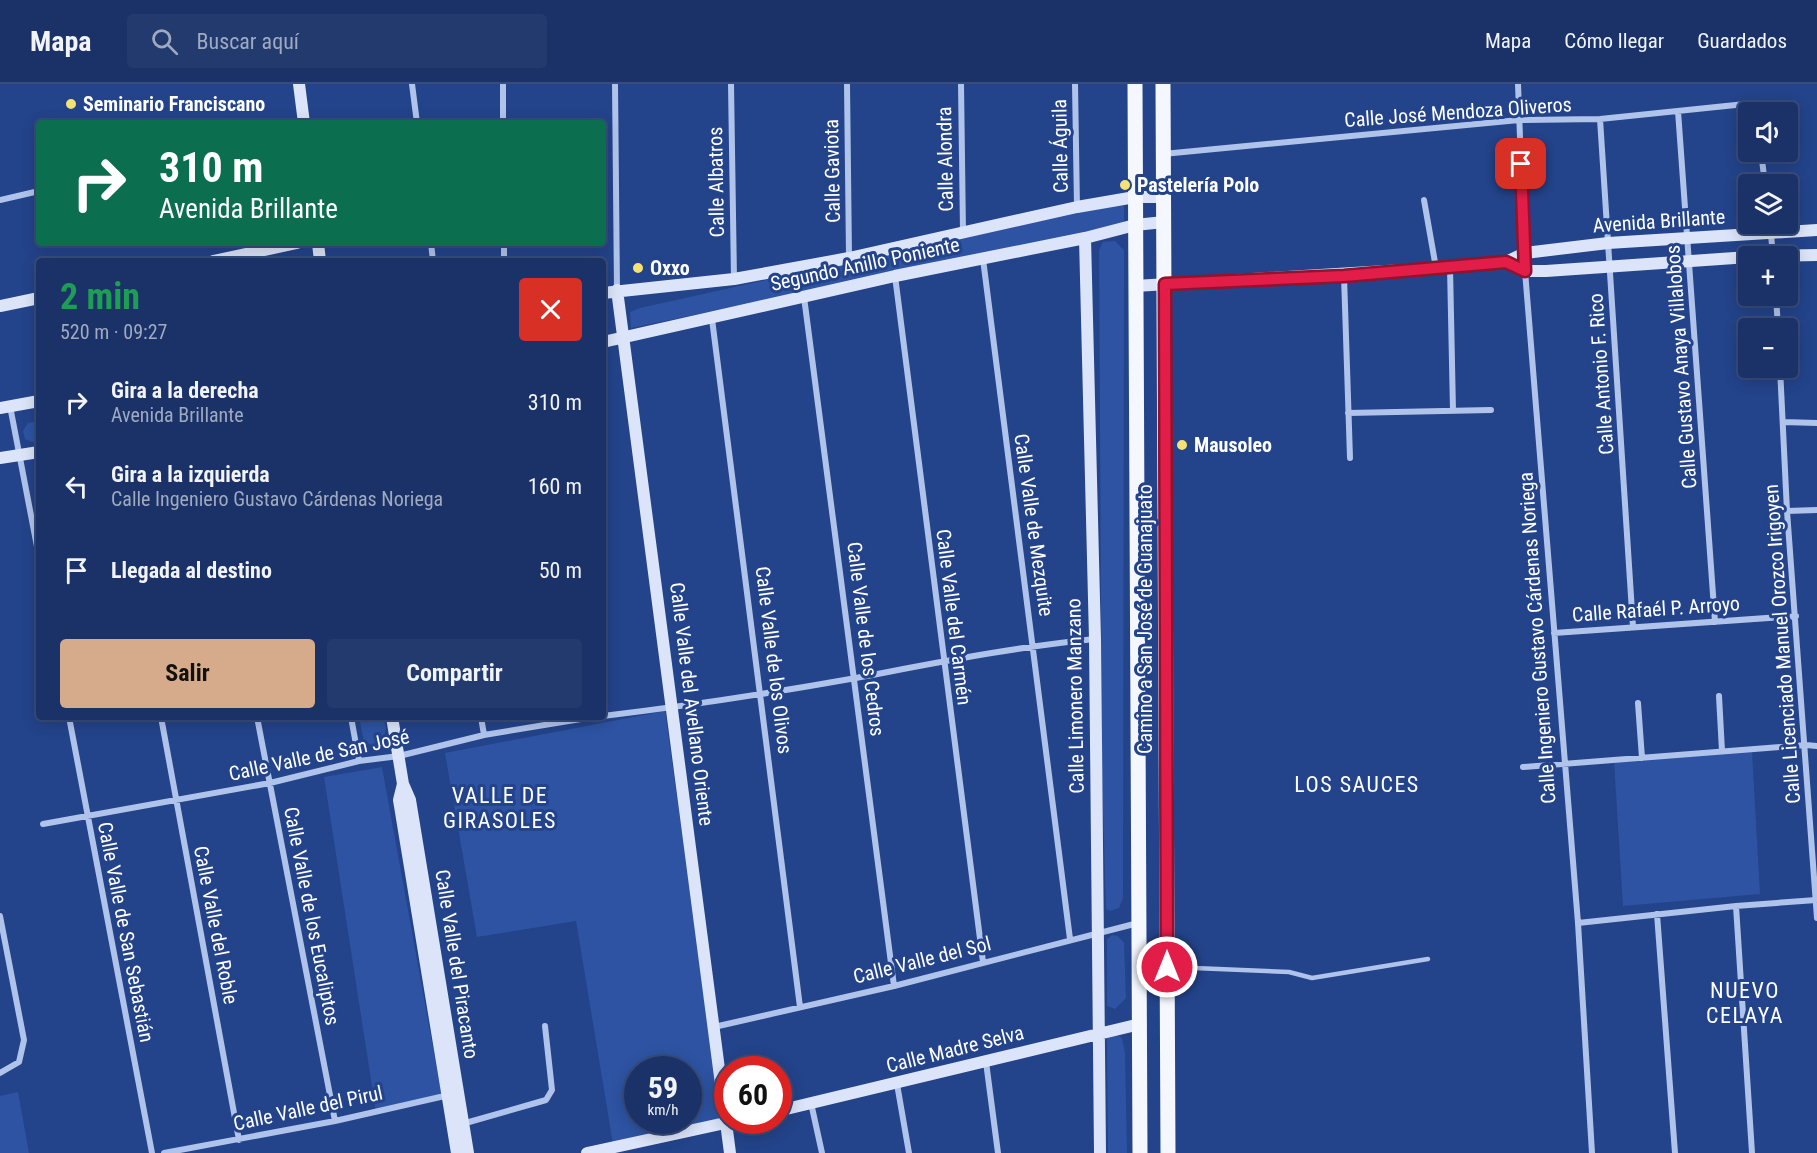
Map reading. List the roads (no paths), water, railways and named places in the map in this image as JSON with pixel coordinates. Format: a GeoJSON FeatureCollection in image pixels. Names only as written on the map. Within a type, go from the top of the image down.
{"type":"FeatureCollection","features":[{"type":"Feature","properties":{"kind":"main road"},"geometry":{"type":"LineString","coordinates":[[299,84],[304,120]]}},
{"type":"Feature","properties":{"kind":"main road","name":"Camino a San José de Guanajuato"},"geometry":{"type":"LineString","coordinates":[[1135,84],[1140,1153]]}},
{"type":"Feature","properties":{"kind":"main road","name":"Camino a San José de Guanajuato"},"geometry":{"type":"LineString","coordinates":[[1163,84],[1168,1153]]}},
{"type":"Feature","properties":{"kind":"main road","name":"Segundo Anillo Poniente"},"geometry":{"type":"LineString","coordinates":[[606,292],[734,279],[849,258],[1077,207],[1135,197],[1163,197]]}},
{"type":"Feature","properties":{"kind":"main road","name":"Segundo Anillo Poniente"},"geometry":{"type":"LineString","coordinates":[[606,341],[895,276],[1085,238],[1135,225],[1164,222]]}},
{"type":"Feature","properties":{"kind":"main road","name":"Avenida Brillante"},"geometry":{"type":"LineString","coordinates":[[1798,229],[1817,231]]}},
{"type":"Feature","properties":{"kind":"main road","name":"Avenida Brillante"},"geometry":{"type":"LineString","coordinates":[[1135,286],[1344,276],[1450,267],[1506,262],[1525,253],[1608,243],[1689,240],[1738,232]]}},
{"type":"Feature","properties":{"kind":"main road","name":"Calle Limonero Manzano"},"geometry":{"type":"LineString","coordinates":[[1085,238],[1095,639],[1100,1153]]}},
{"type":"Feature","properties":{"kind":"main road"},"geometry":{"type":"LineString","coordinates":[[227,258],[283,246]]}},
{"type":"Feature","properties":{"kind":"main road"},"geometry":{"type":"LineString","coordinates":[[1798,255],[1817,255]]}},
{"type":"Feature","properties":{"kind":"main road"},"geometry":{"type":"LineString","coordinates":[[1506,262],[1525,271],[1738,258]]}},
{"type":"Feature","properties":{"kind":"main road","name":"Calle Valle del Avellano Oriente"},"geometry":{"type":"LineString","coordinates":[[617,290],[714,1028],[720,1056]]}},
{"type":"Feature","properties":{"kind":"main road"},"geometry":{"type":"LineString","coordinates":[[0,306],[36,299]]}},
{"type":"Feature","properties":{"kind":"main road"},"geometry":{"type":"LineString","coordinates":[[5,407],[36,402]]}},
{"type":"Feature","properties":{"kind":"main road"},"geometry":{"type":"LineString","coordinates":[[0,458],[36,452]]}},
{"type":"Feature","properties":{"kind":"main road","name":"Calle Valle del Piracanto"},"geometry":{"type":"LineString","coordinates":[[393,720],[403,784],[410,800],[454,1095],[458,1125],[457,1153]]}},
{"type":"Feature","properties":{"kind":"main road","name":"Calle Madre Selva"},"geometry":{"type":"LineString","coordinates":[[792,1108],[1140,1024]]}},
{"type":"Feature","properties":{"kind":"main road","name":"Calle Valle del Piracanto"},"geometry":{"type":"LineString","coordinates":[[458,1125],[468,1153]]}},
{"type":"Feature","properties":{"kind":"main road"},"geometry":{"type":"LineString","coordinates":[[587,1153],[638,1147],[714,1127]]}},
{"type":"Feature","properties":{"kind":"main road","name":"Calle Valle del Avellano Oriente"},"geometry":{"type":"LineString","coordinates":[[730,1153],[732,1134]]}},
{"type":"Feature","properties":{"kind":"street"},"geometry":{"type":"LineString","coordinates":[[412,84],[417,120]]}},
{"type":"Feature","properties":{"kind":"street"},"geometry":{"type":"LineString","coordinates":[[503,84],[503,120]]}},
{"type":"Feature","properties":{"kind":"street"},"geometry":{"type":"LineString","coordinates":[[615,84],[617,290]]}},
{"type":"Feature","properties":{"kind":"street","name":"Calle Albatros"},"geometry":{"type":"LineString","coordinates":[[732,84],[734,279]]}},
{"type":"Feature","properties":{"kind":"street","name":"Calle Gaviota"},"geometry":{"type":"LineString","coordinates":[[847,84],[849,258]]}},
{"type":"Feature","properties":{"kind":"street","name":"Calle Alondra"},"geometry":{"type":"LineString","coordinates":[[961,84],[963,233]]}},
{"type":"Feature","properties":{"kind":"street","name":"Calle Águila"},"geometry":{"type":"LineString","coordinates":[[1075,84],[1077,207]]}},
{"type":"Feature","properties":{"kind":"street","name":"Calle Ingeniero Gustavo Cárdenas Noriega"},"geometry":{"type":"LineString","coordinates":[[1518,84],[1525,271],[1563,764],[1578,923],[1592,1153]]}},
{"type":"Feature","properties":{"kind":"street","name":"Calle José Mendoza Oliveros"},"geometry":{"type":"LineString","coordinates":[[1163,154],[1519,120],[1600,119],[1738,106]]}},
{"type":"Feature","properties":{"kind":"street","name":"Calle Gustavo Anaya Villalobos"},"geometry":{"type":"LineString","coordinates":[[1678,111],[1691,261],[1715,622]]}},
{"type":"Feature","properties":{"kind":"street","name":"Calle Antonio F. Rico"},"geometry":{"type":"LineString","coordinates":[[1600,119],[1633,627]]}},
{"type":"Feature","properties":{"kind":"street"},"geometry":{"type":"LineString","coordinates":[[0,200],[36,192]]}},
{"type":"Feature","properties":{"kind":"street"},"geometry":{"type":"LineString","coordinates":[[1424,200],[1436,268]]}},
{"type":"Feature","properties":{"kind":"street","name":"Calle Valle de Mezquite"},"geometry":{"type":"LineString","coordinates":[[982,259],[1034,645],[1070,939]]}},
{"type":"Feature","properties":{"kind":"street"},"geometry":{"type":"LineString","coordinates":[[1450,267],[1453,411]]}},
{"type":"Feature","properties":{"kind":"street","name":"Calle Valle del Carmén"},"geometry":{"type":"LineString","coordinates":[[895,276],[983,962]]}},
{"type":"Feature","properties":{"kind":"street"},"geometry":{"type":"LineString","coordinates":[[1344,276],[1350,458]]}},
{"type":"Feature","properties":{"kind":"street","name":"Calle Valle de los Cedros"},"geometry":{"type":"LineString","coordinates":[[804,296],[894,986]]}},
{"type":"Feature","properties":{"kind":"street","name":"Calle Valle de los Olivos"},"geometry":{"type":"LineString","coordinates":[[712,319],[762,692],[800,1007]]}},
{"type":"Feature","properties":{"kind":"street","name":"Calle Licenciado Manuel Orozco Irigoyen"},"geometry":{"type":"LineString","coordinates":[[1781,378],[1787,511],[1817,918]]}},
{"type":"Feature","properties":{"kind":"street"},"geometry":{"type":"LineString","coordinates":[[5,407],[20,455],[36,541]]}},
{"type":"Feature","properties":{"kind":"street"},"geometry":{"type":"LineString","coordinates":[[1348,413],[1491,410]]}},
{"type":"Feature","properties":{"kind":"street"},"geometry":{"type":"LineString","coordinates":[[1783,422],[1817,423]]}},
{"type":"Feature","properties":{"kind":"street"},"geometry":{"type":"LineString","coordinates":[[1787,511],[1817,510]]}},
{"type":"Feature","properties":{"kind":"street","name":"Calle Rafaél P. Arroyo"},"geometry":{"type":"LineString","coordinates":[[1554,633],[1796,616]]}},
{"type":"Feature","properties":{"kind":"street"},"geometry":{"type":"LineString","coordinates":[[606,716],[673,708],[1034,645],[1095,639]]}},
{"type":"Feature","properties":{"kind":"street"},"geometry":{"type":"LineString","coordinates":[[1719,696],[1722,751]]}},
{"type":"Feature","properties":{"kind":"street"},"geometry":{"type":"LineString","coordinates":[[1638,703],[1642,758]]}},
{"type":"Feature","properties":{"kind":"street","name":"Calle Valle de San Sebastián"},"geometry":{"type":"LineString","coordinates":[[70,720],[152,1153]]}},
{"type":"Feature","properties":{"kind":"street","name":"Calle Valle del Roble"},"geometry":{"type":"LineString","coordinates":[[161,720],[240,1140]]}},
{"type":"Feature","properties":{"kind":"street","name":"Calle Valle de los Eucaliptos"},"geometry":{"type":"LineString","coordinates":[[259,720],[334,1121]]}},
{"type":"Feature","properties":{"kind":"street"},"geometry":{"type":"LineString","coordinates":[[351,720],[358,761]]}},
{"type":"Feature","properties":{"kind":"street"},"geometry":{"type":"LineString","coordinates":[[482,720],[484,735]]}},
{"type":"Feature","properties":{"kind":"street","name":"Calle Valle de San José"},"geometry":{"type":"LineString","coordinates":[[43,824],[270,783],[358,761],[399,756],[484,735],[567,720]]}},
{"type":"Feature","properties":{"kind":"street"},"geometry":{"type":"LineString","coordinates":[[1523,767],[1817,746]]}},
{"type":"Feature","properties":{"kind":"street"},"geometry":{"type":"LineString","coordinates":[[1578,923],[1816,900]]}},
{"type":"Feature","properties":{"kind":"street"},"geometry":{"type":"LineString","coordinates":[[1736,906],[1752,1153]]}},
{"type":"Feature","properties":{"kind":"street"},"geometry":{"type":"LineString","coordinates":[[1657,914],[1675,1153]]}},
{"type":"Feature","properties":{"kind":"street"},"geometry":{"type":"LineString","coordinates":[[0,916],[24,1040],[20,1062],[0,1073]]}},
{"type":"Feature","properties":{"kind":"street","name":"Calle Valle del Sol"},"geometry":{"type":"LineString","coordinates":[[714,1028],[894,986],[1070,939],[1138,924]]}},
{"type":"Feature","properties":{"kind":"street"},"geometry":{"type":"LineString","coordinates":[[458,1125],[546,1100],[552,1090],[545,1026]]}},
{"type":"Feature","properties":{"kind":"street"},"geometry":{"type":"LineString","coordinates":[[986,1062],[998,1153]]}},
{"type":"Feature","properties":{"kind":"street"},"geometry":{"type":"LineString","coordinates":[[897,1084],[909,1153]]}},
{"type":"Feature","properties":{"kind":"street","name":"Calle Valle del Pirul"},"geometry":{"type":"LineString","coordinates":[[164,1153],[240,1140],[454,1095]]}},
{"type":"Feature","properties":{"kind":"street"},"geometry":{"type":"LineString","coordinates":[[811,1103],[822,1153]]}},
{"type":"Feature","properties":{"kind":"lane"},"geometry":{"type":"LineString","coordinates":[[1167,967],[1289,972],[1312,978],[1428,959]]}},
{"type":"Feature","properties":{"kind":"place","name":"Seminario Franciscano"},"geometry":{"type":"Point","coordinates":[71,104]}},
{"type":"Feature","properties":{"kind":"place","name":"Pastelería Polo"},"geometry":{"type":"Point","coordinates":[1125,185]}},
{"type":"Feature","properties":{"kind":"place","name":"Oxxo"},"geometry":{"type":"Point","coordinates":[638,268]}},
{"type":"Feature","properties":{"kind":"place","name":"Mausoleo"},"geometry":{"type":"Point","coordinates":[1182,445]}},
{"type":"Feature","properties":{"kind":"district","name":"LOS SAUCES"},"geometry":{"type":"Point","coordinates":[1357,784]}},
{"type":"Feature","properties":{"kind":"district","name":"VALLE DE GIRASOLES"},"geometry":{"type":"Point","coordinates":[500,808]}},
{"type":"Feature","properties":{"kind":"district","name":"NUEVO CELAYA"},"geometry":{"type":"Point","coordinates":[1745,1002]}}]}
